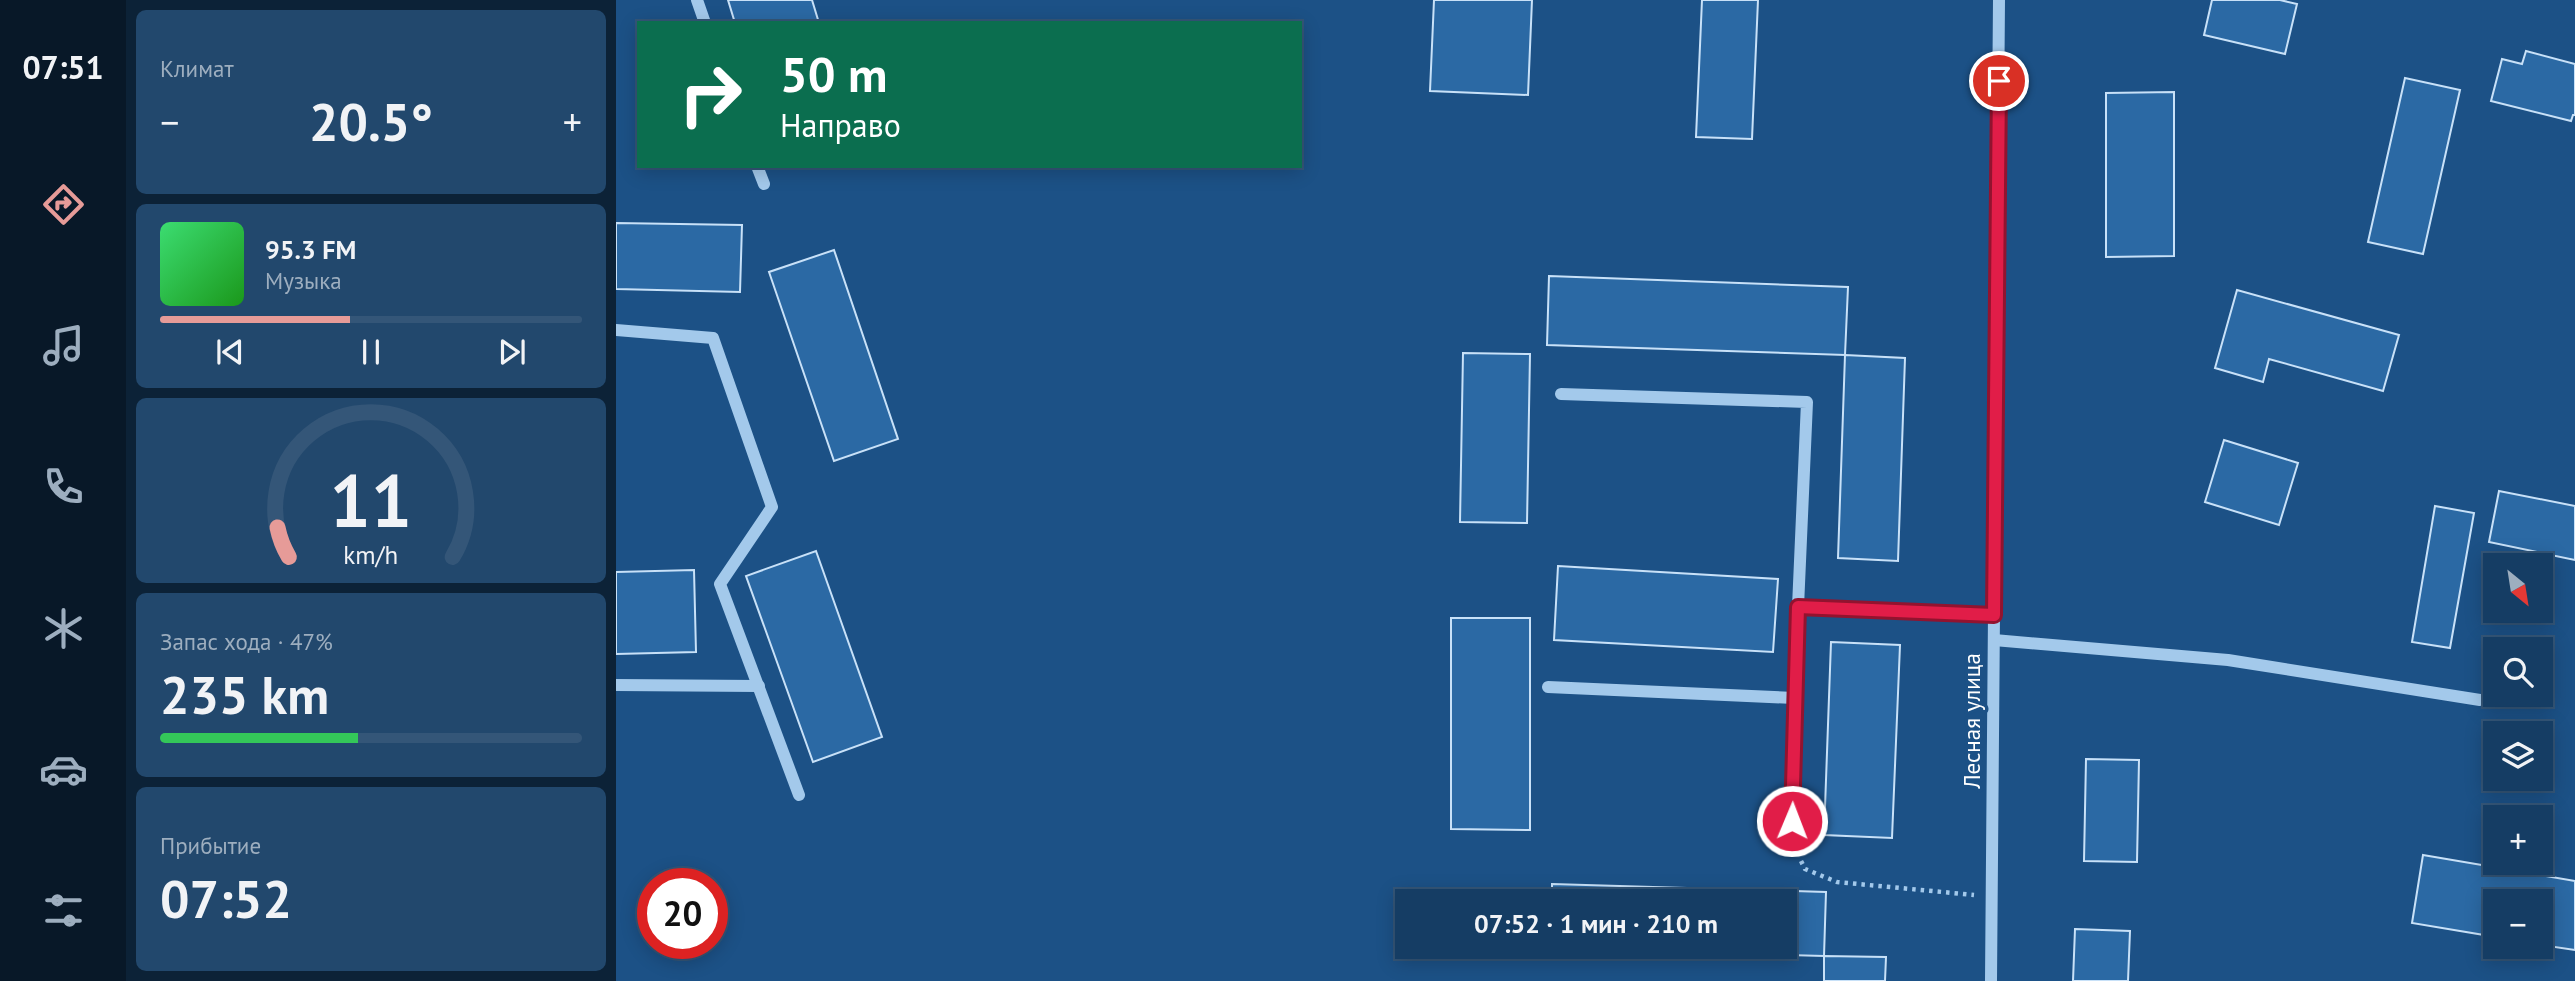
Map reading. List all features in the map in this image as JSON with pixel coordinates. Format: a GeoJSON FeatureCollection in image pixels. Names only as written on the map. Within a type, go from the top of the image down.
{"type":"FeatureCollection","features":[{"type":"Feature","properties":{"kind":"street"},"geometry":{"type":"LineString","coordinates":[[697,0],[704,21]]}},
{"type":"Feature","properties":{"kind":"street","name":"Лесная улица"},"geometry":{"type":"LineString","coordinates":[[1991,981],[1999,0]]}},
{"type":"Feature","properties":{"kind":"street"},"geometry":{"type":"LineString","coordinates":[[758,168],[764,184]]}},
{"type":"Feature","properties":{"kind":"street"},"geometry":{"type":"LineString","coordinates":[[616,330],[713,338],[772,507],[720,584],[799,795]]}},
{"type":"Feature","properties":{"kind":"street"},"geometry":{"type":"LineString","coordinates":[[1562,394],[1807,402],[1794,698],[1792,846]]}},
{"type":"Feature","properties":{"kind":"street"},"geometry":{"type":"LineString","coordinates":[[1798,607],[1994,615]]}},
{"type":"Feature","properties":{"kind":"street"},"geometry":{"type":"LineString","coordinates":[[1994,640],[2228,660],[2480,700]]}},
{"type":"Feature","properties":{"kind":"street"},"geometry":{"type":"LineString","coordinates":[[616,685],[759,687]]}},
{"type":"Feature","properties":{"kind":"street"},"geometry":{"type":"LineString","coordinates":[[1548,687],[1794,698]]}},
{"type":"Feature","properties":{"kind":"path"},"geometry":{"type":"LineString","coordinates":[[1792,846],[1805,869],[1837,881],[1992,897]]}},
{"type":"Feature","properties":{"kind":"building"},"geometry":{"type":"Polygon","coordinates":[[[728,0],[812,0],[818,21],[734,21],[728,0]]]}},
{"type":"Feature","properties":{"kind":"building"},"geometry":{"type":"Polygon","coordinates":[[[1434,0],[1532,0],[1528,95],[1430,91],[1434,0]]]}},
{"type":"Feature","properties":{"kind":"building"},"geometry":{"type":"Polygon","coordinates":[[[1702,0],[1758,0],[1752,139],[1696,137],[1702,0]]]}},
{"type":"Feature","properties":{"kind":"building"},"geometry":{"type":"Polygon","coordinates":[[[2212,0],[2280,0],[2297,4],[2285,54],[2204,35],[2212,0]]]}},
{"type":"Feature","properties":{"kind":"building"},"geometry":{"type":"Polygon","coordinates":[[[2526,51],[2575,64],[2575,115],[2571,121],[2491,101],[2502,59],[2522,64],[2526,51]]]}},
{"type":"Feature","properties":{"kind":"building"},"geometry":{"type":"Polygon","coordinates":[[[2405,78],[2460,90],[2423,254],[2368,242],[2405,78]]]}},
{"type":"Feature","properties":{"kind":"building"},"geometry":{"type":"Polygon","coordinates":[[[2174,92],[2174,256],[2106,257],[2106,93],[2174,92]]]}},
{"type":"Feature","properties":{"kind":"building"},"geometry":{"type":"Polygon","coordinates":[[[616,223],[742,225],[740,292],[616,289],[616,223]]]}},
{"type":"Feature","properties":{"kind":"building"},"geometry":{"type":"Polygon","coordinates":[[[834,250],[898,439],[834,461],[769,272],[834,250]]]}},
{"type":"Feature","properties":{"kind":"building"},"geometry":{"type":"Polygon","coordinates":[[[1549,276],[1848,287],[1845,355],[1547,345],[1549,276]]]}},
{"type":"Feature","properties":{"kind":"building"},"geometry":{"type":"Polygon","coordinates":[[[2237,290],[2399,335],[2383,391],[2269,359],[2263,382],[2215,368],[2237,290]]]}},
{"type":"Feature","properties":{"kind":"building"},"geometry":{"type":"Polygon","coordinates":[[[1463,353],[1530,354],[1527,523],[1460,522],[1463,353]]]}},
{"type":"Feature","properties":{"kind":"building"},"geometry":{"type":"Polygon","coordinates":[[[1845,355],[1905,358],[1898,561],[1838,558],[1845,355]]]}},
{"type":"Feature","properties":{"kind":"building"},"geometry":{"type":"Polygon","coordinates":[[[2224,440],[2298,463],[2279,525],[2205,502],[2224,440]]]}},
{"type":"Feature","properties":{"kind":"building"},"geometry":{"type":"Polygon","coordinates":[[[2499,491],[2575,506],[2575,560],[2553,555],[2553,553],[2489,542],[2499,491]]]}},
{"type":"Feature","properties":{"kind":"building"},"geometry":{"type":"Polygon","coordinates":[[[2435,506],[2474,513],[2450,648],[2412,642],[2435,506]]]}},
{"type":"Feature","properties":{"kind":"building"},"geometry":{"type":"Polygon","coordinates":[[[816,551],[882,737],[813,762],[746,576],[816,551]]]}},
{"type":"Feature","properties":{"kind":"building"},"geometry":{"type":"Polygon","coordinates":[[[1558,566],[1778,579],[1773,652],[1554,640],[1558,566]]]}},
{"type":"Feature","properties":{"kind":"building"},"geometry":{"type":"Polygon","coordinates":[[[694,570],[696,652],[616,654],[616,572],[694,570]]]}},
{"type":"Feature","properties":{"kind":"building"},"geometry":{"type":"Polygon","coordinates":[[[1451,618],[1530,618],[1530,830],[1451,829],[1451,618]]]}},
{"type":"Feature","properties":{"kind":"building"},"geometry":{"type":"Polygon","coordinates":[[[1831,642],[1900,645],[1892,838],[1824,835],[1831,642]]]}},
{"type":"Feature","properties":{"kind":"building"},"geometry":{"type":"Polygon","coordinates":[[[2086,759],[2139,760],[2137,862],[2084,861],[2086,759]]]}},
{"type":"Feature","properties":{"kind":"building"},"geometry":{"type":"Polygon","coordinates":[[[2423,855],[2483,865],[2483,875],[2540,875],[2575,881],[2575,950],[2553,947],[2553,889],[2483,889],[2483,935],[2412,923],[2423,855]]]}},
{"type":"Feature","properties":{"kind":"building"},"geometry":{"type":"Polygon","coordinates":[[[1552,884],[1723,889],[1552,889],[1552,884]]]}},
{"type":"Feature","properties":{"kind":"building"},"geometry":{"type":"Polygon","coordinates":[[[1797,891],[1826,892],[1824,956],[1797,955],[1797,891]]]}},
{"type":"Feature","properties":{"kind":"building"},"geometry":{"type":"Polygon","coordinates":[[[2075,929],[2130,931],[2128,981],[2073,981],[2075,929]]]}},
{"type":"Feature","properties":{"kind":"building"},"geometry":{"type":"Polygon","coordinates":[[[1824,956],[1886,957],[1885,981],[1824,981],[1824,956]]]}},
{"type":"Feature","properties":{"kind":"route"},"geometry":{"type":"LineString","coordinates":[[1792,821],[1798,607],[1994,615],[1999,81]]}}]}
